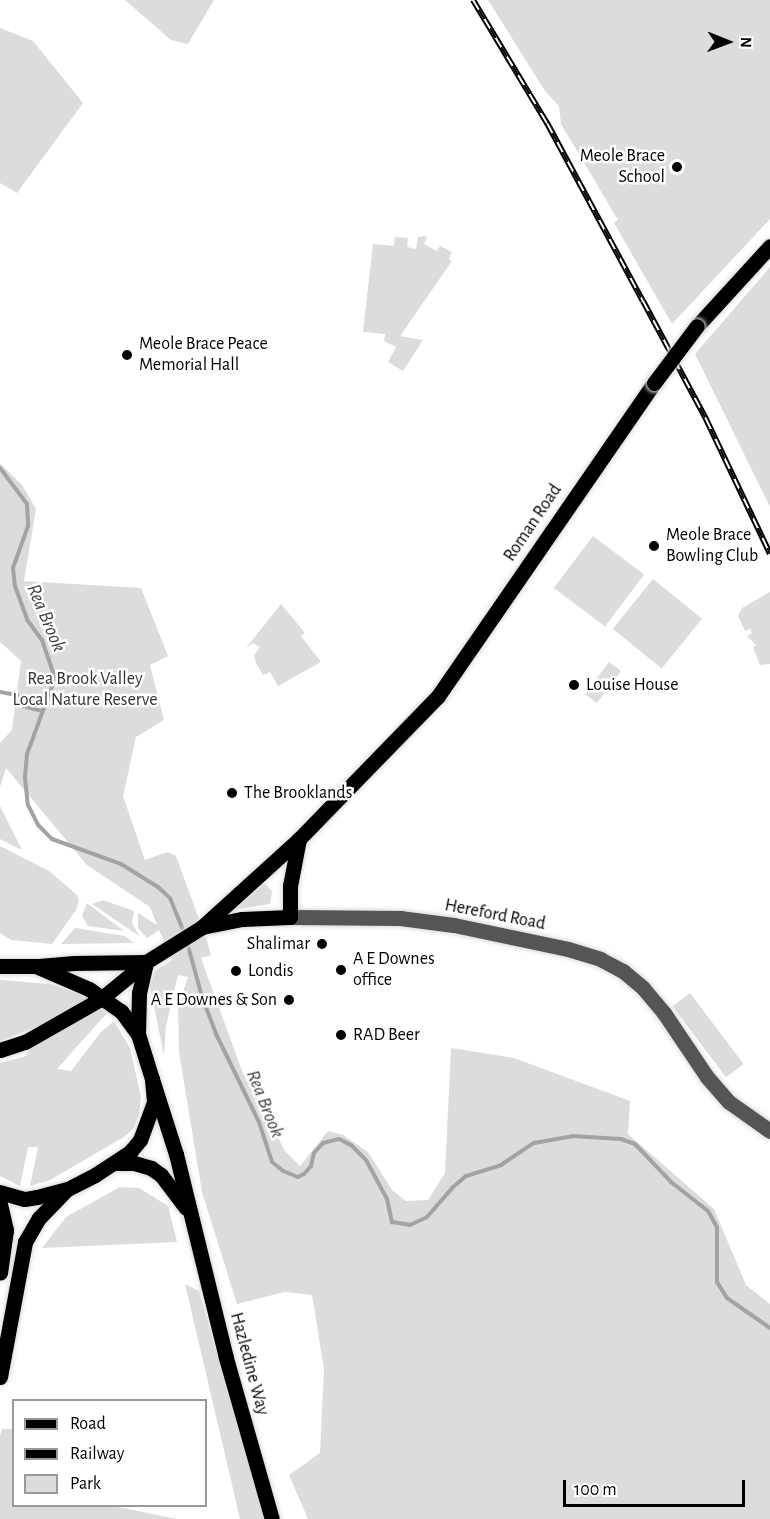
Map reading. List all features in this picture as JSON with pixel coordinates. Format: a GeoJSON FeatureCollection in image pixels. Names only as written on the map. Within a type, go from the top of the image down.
{"type":"FeatureCollection","features":[{"type":"Feature","properties":{"kind":"main road","name":"Roman Road"},"geometry":{"type":"LineString","coordinates":[[202,927],[299,839],[438,696],[654,383],[697,327],[770,246]]}},
{"type":"Feature","properties":{"kind":"main road"},"geometry":{"type":"LineString","coordinates":[[290,916],[290,886],[299,839]]}},
{"type":"Feature","properties":{"kind":"main road","name":"Hereford Road"},"geometry":{"type":"LineString","coordinates":[[0,1050],[25,1042],[102,998],[146,962],[202,927],[242,919],[290,916]]}},
{"type":"Feature","properties":{"kind":"main road"},"geometry":{"type":"LineString","coordinates":[[0,966],[146,962],[139,993],[138,1034]]}},
{"type":"Feature","properties":{"kind":"main road"},"geometry":{"type":"LineString","coordinates":[[36,966],[89,989],[121,1011],[138,1034]]}},
{"type":"Feature","properties":{"kind":"main road","name":"Hazledine Way"},"geometry":{"type":"LineString","coordinates":[[138,1034],[176,1154],[226,1358],[272,1519]]}},
{"type":"Feature","properties":{"kind":"main road"},"geometry":{"type":"LineString","coordinates":[[0,1377],[25,1242],[39,1218],[67,1190],[114,1163],[140,1140],[150,1120],[154,1102],[152,1079]]}},
{"type":"Feature","properties":{"kind":"main road","name":"Hazledine Way"},"geometry":{"type":"LineString","coordinates":[[114,1163],[134,1163],[156,1172],[183,1201],[192,1218]]}},
{"type":"Feature","properties":{"kind":"main road"},"geometry":{"type":"LineString","coordinates":[[0,1192],[24,1199],[67,1190]]}},
{"type":"Feature","properties":{"kind":"main road"},"geometry":{"type":"LineString","coordinates":[[0,1204],[6,1230],[0,1273]]}},
{"type":"Feature","properties":{"kind":"street","name":"Hereford Road"},"geometry":{"type":"LineString","coordinates":[[290,916],[400,918],[464,927],[567,949],[600,959],[623,971],[643,988],[664,1013],[706,1077],[729,1102],[770,1131]]}},
{"type":"Feature","properties":{"kind":"green space"},"geometry":{"type":"Polygon","coordinates":[[[125,0],[214,0],[188,44],[171,40],[125,0]]]}},
{"type":"Feature","properties":{"kind":"green space","name":"Meole Brace School"},"geometry":{"type":"Polygon","coordinates":[[[488,0],[770,0],[770,219],[672,324],[614,223],[618,220],[561,124],[559,106],[545,91],[488,0]]]}},
{"type":"Feature","properties":{"kind":"green space"},"geometry":{"type":"Polygon","coordinates":[[[0,28],[33,41],[83,103],[17,193],[0,183],[0,28]]]}},
{"type":"Feature","properties":{"kind":"green space"},"geometry":{"type":"Polygon","coordinates":[[[395,237],[408,238],[407,247],[416,249],[418,237],[427,237],[424,244],[437,251],[440,246],[452,252],[449,259],[452,261],[400,336],[423,340],[403,371],[388,362],[396,347],[384,341],[385,334],[363,332],[373,244],[394,246],[395,237]]]}},
{"type":"Feature","properties":{"kind":"green space"},"geometry":{"type":"Polygon","coordinates":[[[770,267],[770,507],[695,354],[770,267]]]}},
{"type":"Feature","properties":{"kind":"green space","name":"Rea Brook Valley Local Nature Reserve"},"geometry":{"type":"Polygon","coordinates":[[[0,463],[22,485],[36,509],[24,581],[141,588],[168,656],[150,665],[164,720],[136,737],[123,796],[145,860],[167,852],[176,856],[211,955],[201,958],[242,1071],[285,1151],[300,1166],[328,1131],[343,1135],[368,1152],[392,1190],[406,1201],[428,1200],[445,1173],[451,1048],[514,1058],[630,1101],[628,1134],[714,1209],[746,1285],[770,1304],[770,1519],[308,1519],[289,1475],[320,1453],[324,1369],[312,1295],[285,1292],[237,1304],[202,1192],[179,1052],[178,1006],[188,977],[178,975],[166,1026],[164,1056],[150,986],[155,971],[172,960],[159,930],[147,938],[138,928],[138,913],[157,925],[150,907],[87,865],[6,768],[0,787],[0,743],[12,730],[21,661],[0,642],[0,463]]]}},
{"type":"Feature","properties":{"kind":"green space"},"geometry":{"type":"Polygon","coordinates":[[[593,536],[644,575],[605,626],[554,588],[593,536]]]}},
{"type":"Feature","properties":{"kind":"green space"},"geometry":{"type":"Polygon","coordinates":[[[653,579],[702,619],[662,668],[613,629],[653,579]]]}},
{"type":"Feature","properties":{"kind":"green space"},"geometry":{"type":"Polygon","coordinates":[[[770,592],[770,664],[760,665],[753,647],[756,645],[747,636],[752,633],[750,629],[745,631],[738,616],[742,608],[770,592]]]}},
{"type":"Feature","properties":{"kind":"green space"},"geometry":{"type":"Polygon","coordinates":[[[281,604],[305,633],[301,636],[321,662],[278,686],[270,672],[263,675],[256,663],[254,655],[260,647],[253,643],[246,648],[281,604]]]}},
{"type":"Feature","properties":{"kind":"green space"},"geometry":{"type":"Polygon","coordinates":[[[609,662],[621,671],[597,703],[585,694],[609,662]]]}},
{"type":"Feature","properties":{"kind":"green space"},"geometry":{"type":"Polygon","coordinates":[[[0,806],[22,850],[0,839],[0,806]]]}},
{"type":"Feature","properties":{"kind":"green space"},"geometry":{"type":"Polygon","coordinates":[[[0,846],[49,871],[77,895],[79,901],[76,910],[52,944],[11,940],[0,933],[0,846]]]}},
{"type":"Feature","properties":{"kind":"green space"},"geometry":{"type":"Polygon","coordinates":[[[264,883],[272,891],[270,904],[233,910],[264,883]]]}},
{"type":"Feature","properties":{"kind":"green space"},"geometry":{"type":"Polygon","coordinates":[[[103,900],[134,911],[132,923],[139,936],[92,904],[103,900]]]}},
{"type":"Feature","properties":{"kind":"green space"},"geometry":{"type":"Polygon","coordinates":[[[87,903],[124,931],[88,926],[82,916],[87,903]]]}},
{"type":"Feature","properties":{"kind":"green space"},"geometry":{"type":"Polygon","coordinates":[[[75,928],[125,936],[134,943],[61,944],[75,928]]]}},
{"type":"Feature","properties":{"kind":"green space"},"geometry":{"type":"Polygon","coordinates":[[[0,980],[51,984],[89,997],[44,1024],[0,1041],[0,980]]]}},
{"type":"Feature","properties":{"kind":"green space"},"geometry":{"type":"Polygon","coordinates":[[[690,993],[744,1064],[726,1077],[672,1006],[690,993]]]}},
{"type":"Feature","properties":{"kind":"green space"},"geometry":{"type":"Polygon","coordinates":[[[96,1004],[107,1013],[57,1069],[71,1071],[101,1032],[114,1021],[130,1048],[141,1097],[139,1115],[133,1129],[124,1137],[50,1180],[30,1186],[38,1147],[28,1147],[20,1186],[0,1176],[0,1063],[26,1056],[33,1043],[96,1004]]]}},
{"type":"Feature","properties":{"kind":"green space"},"geometry":{"type":"Polygon","coordinates":[[[120,1187],[139,1188],[168,1206],[177,1242],[42,1248],[66,1217],[120,1187]]]}},
{"type":"Feature","properties":{"kind":"green space"},"geometry":{"type":"Polygon","coordinates":[[[185,1284],[199,1291],[264,1519],[240,1519],[185,1284]]]}},
{"type":"Feature","properties":{"kind":"green space"},"geometry":{"type":"Polygon","coordinates":[[[2,1429],[12,1429],[12,1507],[118,1507],[177,1519],[0,1519],[0,1436],[2,1429]]]}},
{"type":"Feature","properties":{"kind":"waterway","name":"Rea Brook"},"geometry":{"type":"LineString","coordinates":[[0,468],[27,504],[28,526],[13,568],[15,586],[28,621],[42,640],[55,678],[27,754],[25,778],[28,805],[38,825],[52,839],[121,864],[158,887],[170,898],[185,935]]}},
{"type":"Feature","properties":{"kind":"waterway"},"geometry":{"type":"LineString","coordinates":[[0,692],[17,695],[23,706],[42,711]]}},
{"type":"Feature","properties":{"kind":"waterway","name":"Rea Brook"},"geometry":{"type":"LineString","coordinates":[[187,942],[202,997],[216,1034],[259,1122],[272,1162],[283,1171],[298,1177],[304,1174],[311,1166],[314,1153],[323,1143],[339,1139],[351,1145],[366,1160],[387,1199],[392,1222],[410,1225],[427,1217],[452,1188],[466,1176],[501,1165],[534,1143],[572,1136],[621,1139],[635,1144],[671,1182],[708,1211],[717,1227],[717,1282],[727,1298],[770,1328]]}},
{"type":"Feature","properties":{"kind":"railway"},"geometry":{"type":"LineString","coordinates":[[473,0],[547,123],[643,301],[706,419],[770,554]]}},
{"type":"Feature","properties":{"kind":"place","name":"Meole Brace School"},"geometry":{"type":"Point","coordinates":[677,167]}},
{"type":"Feature","properties":{"kind":"place","name":"Meole Brace Peace Memorial Hall"},"geometry":{"type":"Point","coordinates":[127,355]}},
{"type":"Feature","properties":{"kind":"place","name":"Meole Brace Bowling Club"},"geometry":{"type":"Point","coordinates":[654,546]}},
{"type":"Feature","properties":{"kind":"place","name":"Louise House"},"geometry":{"type":"Point","coordinates":[574,685]}},
{"type":"Feature","properties":{"kind":"place","name":"The Brooklands"},"geometry":{"type":"Point","coordinates":[232,793]}},
{"type":"Feature","properties":{"kind":"place","name":"Shalimar"},"geometry":{"type":"Point","coordinates":[322,944]}},
{"type":"Feature","properties":{"kind":"place","name":"A E Downes office"},"geometry":{"type":"Point","coordinates":[341,970]}},
{"type":"Feature","properties":{"kind":"place","name":"Londis"},"geometry":{"type":"Point","coordinates":[236,971]}},
{"type":"Feature","properties":{"kind":"place","name":"A E Downes & Son"},"geometry":{"type":"Point","coordinates":[289,1000]}},
{"type":"Feature","properties":{"kind":"place","name":"RAD Beer"},"geometry":{"type":"Point","coordinates":[341,1035]}}]}
